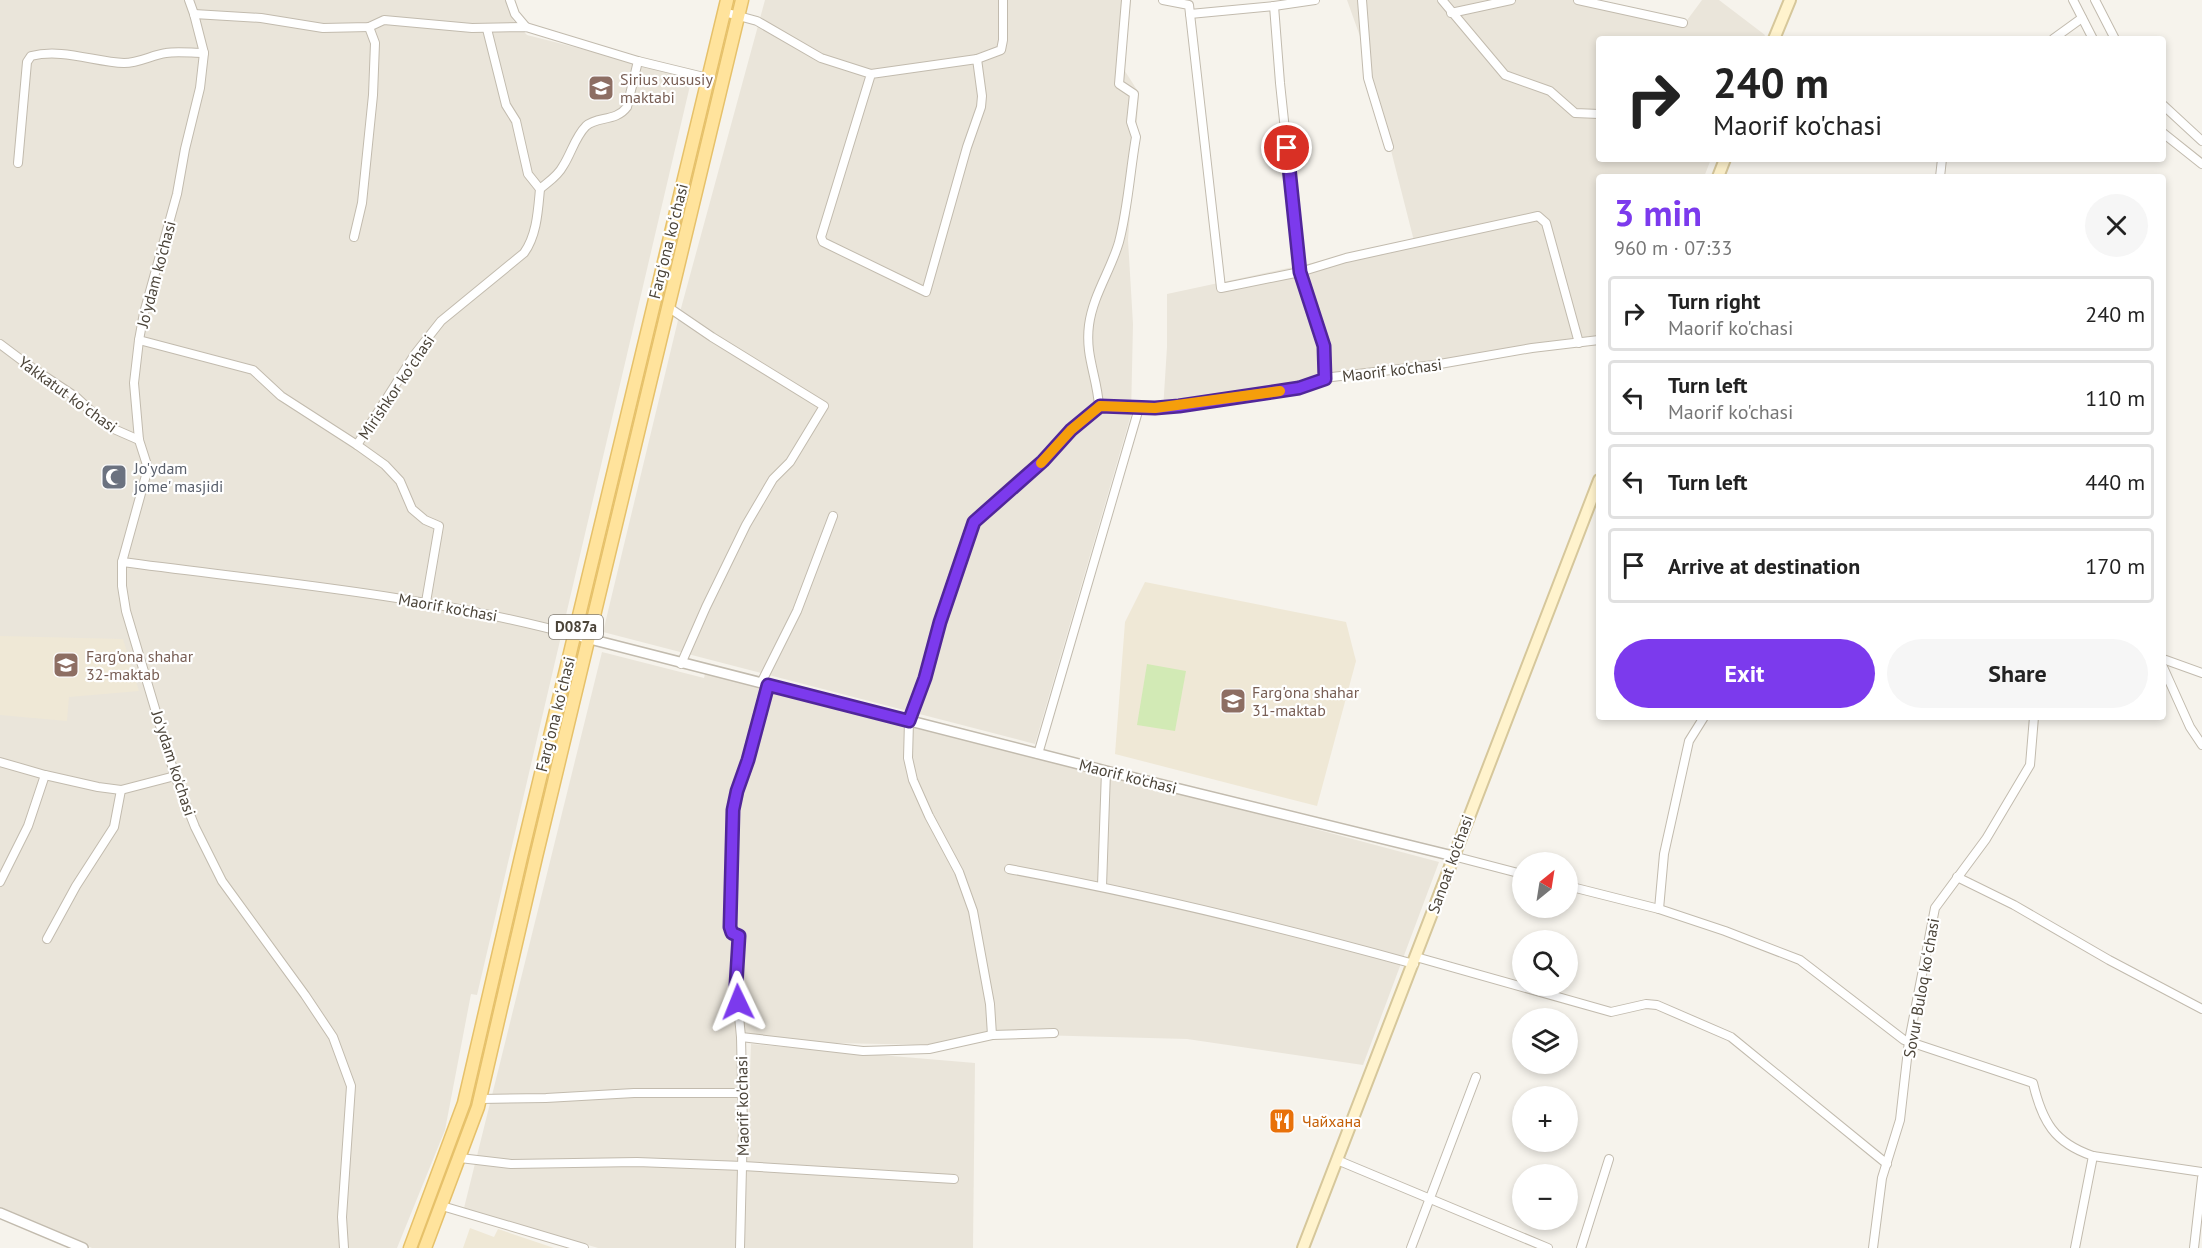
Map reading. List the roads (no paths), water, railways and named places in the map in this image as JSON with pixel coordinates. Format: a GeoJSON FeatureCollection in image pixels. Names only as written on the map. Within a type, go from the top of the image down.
{"type":"FeatureCollection","features":[{"type":"Feature","properties":{"kind":"main road","name":"Fargʻona koʻchasi"},"geometry":{"type":"LineString","coordinates":[[426,1248],[480,1099],[742,0]]}},
{"type":"Feature","properties":{"kind":"main road"},"geometry":{"type":"LineString","coordinates":[[1775,36],[1790,0]]}},
{"type":"Feature","properties":{"kind":"main road","name":"Fargʻona koʻchasi"},"geometry":{"type":"LineString","coordinates":[[410,1248],[464,1103],[726,6]]}},
{"type":"Feature","properties":{"kind":"main road","name":"Sanoat ko'chasi"},"geometry":{"type":"LineString","coordinates":[[1303,1248],[1596,488]]}},
{"type":"Feature","properties":{"kind":"street","name":"Jo'ydam ko'chasi"},"geometry":{"type":"LineString","coordinates":[[189,0],[204,53],[200,88],[177,194],[144,313],[139,340],[134,383],[139,440],[148,468],[122,562],[122,586],[126,611],[175,776],[195,826],[222,881],[333,1037],[351,1086],[342,1217],[344,1248]]}},
{"type":"Feature","properties":{"kind":"street"},"geometry":{"type":"LineString","coordinates":[[510,0],[515,14],[525,27]]}},
{"type":"Feature","properties":{"kind":"street"},"geometry":{"type":"LineString","coordinates":[[726,6],[738,16],[774,29],[821,57],[871,74],[976,59],[1001,50],[1004,40],[1003,0]]}},
{"type":"Feature","properties":{"kind":"street"},"geometry":{"type":"LineString","coordinates":[[992,1035],[990,1004],[973,910],[959,872],[928,816],[913,780],[908,758],[909,721],[925,678],[940,622],[974,522],[1035,468],[1071,430],[1100,406],[1098,388],[1088,354],[1089,323],[1099,291],[1119,243],[1136,137],[1131,122],[1134,94],[1119,84],[1126,0]]}},
{"type":"Feature","properties":{"kind":"street"},"geometry":{"type":"LineString","coordinates":[[1162,0],[1189,5],[1221,288],[1300,272],[1346,258],[1538,216],[1546,223],[1579,343]]}},
{"type":"Feature","properties":{"kind":"street"},"geometry":{"type":"LineString","coordinates":[[1190,14],[1315,0]]}},
{"type":"Feature","properties":{"kind":"street"},"geometry":{"type":"LineString","coordinates":[[1362,0],[1368,78],[1389,147]]}},
{"type":"Feature","properties":{"kind":"street"},"geometry":{"type":"LineString","coordinates":[[1442,0],[1505,75],[1550,91],[1575,113],[1596,114]]}},
{"type":"Feature","properties":{"kind":"street"},"geometry":{"type":"LineString","coordinates":[[1451,13],[1511,0]]}},
{"type":"Feature","properties":{"kind":"street"},"geometry":{"type":"LineString","coordinates":[[1578,0],[1683,23]]}},
{"type":"Feature","properties":{"kind":"street"},"geometry":{"type":"LineString","coordinates":[[2073,0],[2091,36]]}},
{"type":"Feature","properties":{"kind":"street"},"geometry":{"type":"LineString","coordinates":[[2095,0],[2113,36]]}},
{"type":"Feature","properties":{"kind":"street"},"geometry":{"type":"LineString","coordinates":[[1274,6],[1300,272],[1324,346],[1325,379]]}},
{"type":"Feature","properties":{"kind":"street"},"geometry":{"type":"LineString","coordinates":[[194,14],[261,18],[323,28],[369,27],[384,20],[487,29],[525,27],[639,61],[708,78]]}},
{"type":"Feature","properties":{"kind":"street"},"geometry":{"type":"LineString","coordinates":[[2057,36],[2082,18]]}},
{"type":"Feature","properties":{"kind":"street"},"geometry":{"type":"LineString","coordinates":[[354,237],[362,203],[373,95],[375,43],[369,27]]}},
{"type":"Feature","properties":{"kind":"street"},"geometry":{"type":"LineString","coordinates":[[487,29],[506,105],[516,121],[528,174],[540,189],[558,174],[581,131],[589,123],[606,120],[622,113],[627,107],[639,61]]}},
{"type":"Feature","properties":{"kind":"street"},"geometry":{"type":"LineString","coordinates":[[18,163],[27,62],[31,56],[40,53],[86,56],[124,63],[146,60],[166,52],[204,53]]}},
{"type":"Feature","properties":{"kind":"street"},"geometry":{"type":"LineString","coordinates":[[871,74],[821,237],[823,242],[926,292],[967,147],[981,107],[982,96],[976,59]]}},
{"type":"Feature","properties":{"kind":"street"},"geometry":{"type":"LineString","coordinates":[[2166,108],[2202,141]]}},
{"type":"Feature","properties":{"kind":"street"},"geometry":{"type":"LineString","coordinates":[[2166,135],[2202,164]]}},
{"type":"Feature","properties":{"kind":"street","name":"Mirishkor koʻchasi"},"geometry":{"type":"LineString","coordinates":[[139,340],[253,370],[280,396],[357,446],[409,362],[441,321],[529,247],[537,216],[540,189]]}},
{"type":"Feature","properties":{"kind":"street"},"geometry":{"type":"LineString","coordinates":[[668,306],[712,337],[824,406],[790,462],[773,478],[746,525],[681,664]]}},
{"type":"Feature","properties":{"kind":"street","name":"Maorif ko'chasi"},"geometry":{"type":"LineString","coordinates":[[1100,406],[1155,408],[1225,400],[1299,388],[1325,379],[1596,340]]}},
{"type":"Feature","properties":{"kind":"street","name":"Yakkatut koʻchasi"},"geometry":{"type":"LineString","coordinates":[[0,344],[76,397],[107,426],[139,440]]}},
{"type":"Feature","properties":{"kind":"street"},"geometry":{"type":"LineString","coordinates":[[1038,754],[1139,408]]}},
{"type":"Feature","properties":{"kind":"street"},"geometry":{"type":"LineString","coordinates":[[357,446],[385,465],[400,481],[412,509],[425,520],[439,526],[426,602]]}},
{"type":"Feature","properties":{"kind":"street"},"geometry":{"type":"LineString","coordinates":[[765,684],[801,603],[833,516]]}},
{"type":"Feature","properties":{"kind":"street","name":"Maorif ko'chasi"},"geometry":{"type":"LineString","coordinates":[[122,562],[426,602],[515,619],[681,664],[1453,856]]}},
{"type":"Feature","properties":{"kind":"street"},"geometry":{"type":"LineString","coordinates":[[2166,660],[2202,673]]}},
{"type":"Feature","properties":{"kind":"street"},"geometry":{"type":"LineString","coordinates":[[2166,674],[2190,727],[2202,745]]}},
{"type":"Feature","properties":{"kind":"street","name":"Maorif ko'chasi"},"geometry":{"type":"LineString","coordinates":[[740,1248],[743,1094],[736,985],[739,936],[732,933],[730,927],[733,810],[748,760],[765,684]]}},
{"type":"Feature","properties":{"kind":"street"},"geometry":{"type":"LineString","coordinates":[[1659,909],[1664,854],[1689,741],[1702,720]]}},
{"type":"Feature","properties":{"kind":"street","name":"Sovur Buloq koʻchasi"},"geometry":{"type":"LineString","coordinates":[[1873,1248],[1882,1178],[1900,1120],[1909,1041],[1935,908],[1986,839],[2030,765],[2034,720]]}},
{"type":"Feature","properties":{"kind":"street"},"geometry":{"type":"LineString","coordinates":[[0,762],[45,775],[121,790],[175,776]]}},
{"type":"Feature","properties":{"kind":"street"},"geometry":{"type":"LineString","coordinates":[[1102,886],[1106,771]]}},
{"type":"Feature","properties":{"kind":"street"},"geometry":{"type":"LineString","coordinates":[[0,882],[28,826],[45,775]]}},
{"type":"Feature","properties":{"kind":"street"},"geometry":{"type":"LineString","coordinates":[[47,939],[76,886],[114,827],[121,790]]}},
{"type":"Feature","properties":{"kind":"street"},"geometry":{"type":"LineString","coordinates":[[1453,856],[1512,871]]}},
{"type":"Feature","properties":{"kind":"street"},"geometry":{"type":"LineString","coordinates":[[1009,868],[1102,886],[1415,960],[1611,1012],[1646,1004],[1657,1005],[1731,1037],[1887,1164]]}},
{"type":"Feature","properties":{"kind":"street"},"geometry":{"type":"LineString","coordinates":[[1957,877],[2014,904],[2109,960],[2202,1009]]}},
{"type":"Feature","properties":{"kind":"street"},"geometry":{"type":"LineString","coordinates":[[1578,889],[1659,909],[1800,960],[1904,1040],[2034,1083],[2040,1109],[2063,1142],[2076,1150],[2093,1156],[2202,1172]]}},
{"type":"Feature","properties":{"kind":"street"},"geometry":{"type":"LineString","coordinates":[[741,1037],[863,1051],[929,1049],[992,1035],[1054,1033]]}},
{"type":"Feature","properties":{"kind":"street"},"geometry":{"type":"LineString","coordinates":[[1411,1248],[1476,1077]]}},
{"type":"Feature","properties":{"kind":"street"},"geometry":{"type":"LineString","coordinates":[[480,1099],[634,1093],[743,1094]]}},
{"type":"Feature","properties":{"kind":"street"},"geometry":{"type":"LineString","coordinates":[[2075,1248],[2093,1156]]}},
{"type":"Feature","properties":{"kind":"street"},"geometry":{"type":"LineString","coordinates":[[460,1158],[511,1164],[637,1162],[743,1166],[954,1179]]}},
{"type":"Feature","properties":{"kind":"street"},"geometry":{"type":"LineString","coordinates":[[1581,1248],[1610,1159]]}},
{"type":"Feature","properties":{"kind":"street"},"geometry":{"type":"LineString","coordinates":[[1337,1160],[1548,1248]]}},
{"type":"Feature","properties":{"kind":"street"},"geometry":{"type":"LineString","coordinates":[[2193,1248],[2202,1178]]}},
{"type":"Feature","properties":{"kind":"street"},"geometry":{"type":"LineString","coordinates":[[442,1206],[584,1248]]}},
{"type":"Feature","properties":{"kind":"street"},"geometry":{"type":"LineString","coordinates":[[0,1213],[83,1248]]}},
{"type":"Feature","properties":{"kind":"place","name":"Sirius xususiy maktabi"},"geometry":{"type":"Point","coordinates":[601,88]}},
{"type":"Feature","properties":{"kind":"place","name":"Jo'ydam jome' masjidi"},"geometry":{"type":"Point","coordinates":[114,477]}},
{"type":"Feature","properties":{"kind":"place","name":"Farg'ona shahar 32-maktab"},"geometry":{"type":"Point","coordinates":[66,665]}},
{"type":"Feature","properties":{"kind":"place","name":"Farg'ona shahar 31-maktab"},"geometry":{"type":"Point","coordinates":[1233,701]}},
{"type":"Feature","properties":{"kind":"place","name":"Чайхана"},"geometry":{"type":"Point","coordinates":[1282,1121]}}]}
